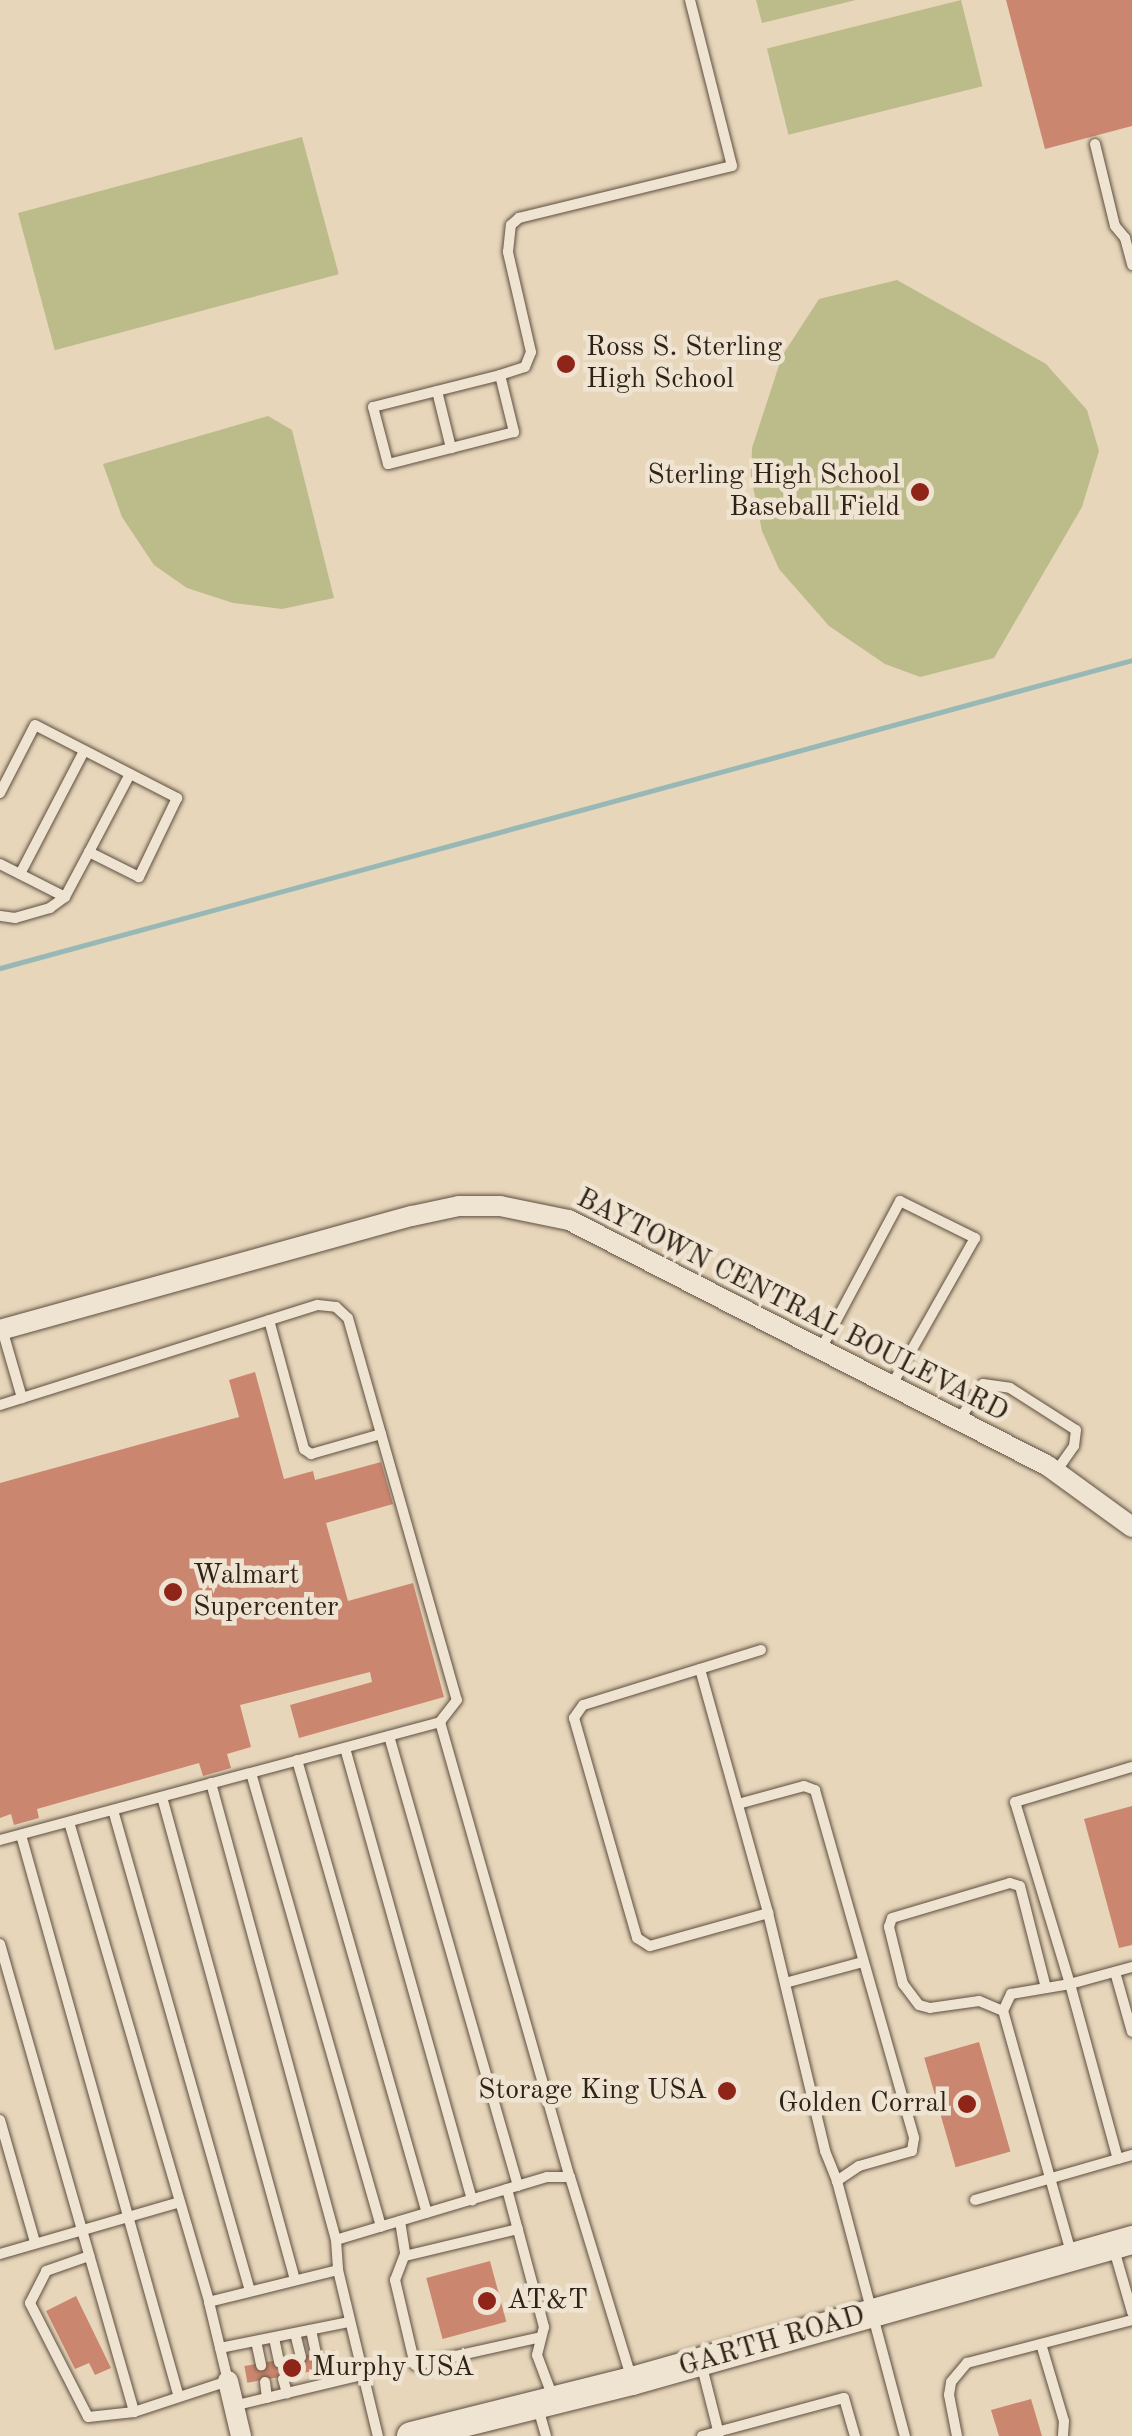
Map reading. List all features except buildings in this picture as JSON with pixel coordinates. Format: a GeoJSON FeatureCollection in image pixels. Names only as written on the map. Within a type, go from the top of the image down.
{"type":"FeatureCollection","features":[{"type":"Feature","properties":{"kind":"main road","name":"GARTH ROAD"},"geometry":{"type":"LineString","coordinates":[[410,2436],[632,2381],[1123,2242]]}},
{"type":"Feature","properties":{"kind":"street","name":"BAYTOWN CENTRAL BOULEVARD"},"geometry":{"type":"LineString","coordinates":[[1,1330],[412,1216],[459,1206],[500,1206],[569,1220],[822,1348],[1056,1472],[1132,1527]]}},
{"type":"Feature","properties":{"kind":"street"},"geometry":{"type":"LineString","coordinates":[[228,2381],[241,2436]]}},
{"type":"Feature","properties":{"kind":"lane"},"geometry":{"type":"LineString","coordinates":[[500,375],[514,432],[388,464],[373,407],[526,367],[531,352],[508,252],[511,224],[518,218],[732,166],[690,0]]}},
{"type":"Feature","properties":{"kind":"lane"},"geometry":{"type":"LineString","coordinates":[[1095,144],[1115,226],[1128,237],[1132,264]]}},
{"type":"Feature","properties":{"kind":"lane"},"geometry":{"type":"LineString","coordinates":[[437,391],[451,448]]}},
{"type":"Feature","properties":{"kind":"lane"},"geometry":{"type":"LineString","coordinates":[[0,793],[35,725],[177,798],[139,877],[90,852]]}},
{"type":"Feature","properties":{"kind":"lane"},"geometry":{"type":"LineString","coordinates":[[20,874],[84,750]]}},
{"type":"Feature","properties":{"kind":"lane"},"geometry":{"type":"LineString","coordinates":[[0,916],[33,915],[64,897],[130,774]]}},
{"type":"Feature","properties":{"kind":"lane"},"geometry":{"type":"LineString","coordinates":[[0,864],[64,897]]}},
{"type":"Feature","properties":{"kind":"lane"},"geometry":{"type":"LineString","coordinates":[[822,1348],[900,1201],[975,1238],[892,1385]]}},
{"type":"Feature","properties":{"kind":"lane"},"geometry":{"type":"LineString","coordinates":[[0,1404],[318,1304],[336,1307],[348,1318],[457,1700],[440,1722],[0,1840]]}},
{"type":"Feature","properties":{"kind":"lane"},"geometry":{"type":"LineString","coordinates":[[268,1320],[304,1448],[310,1454],[381,1434]]}},
{"type":"Feature","properties":{"kind":"lane"},"geometry":{"type":"LineString","coordinates":[[1,1330],[22,1398]]}},
{"type":"Feature","properties":{"kind":"lane"},"geometry":{"type":"LineString","coordinates":[[960,1420],[983,1384],[1010,1388],[1076,1430],[1074,1446],[1056,1472]]}},
{"type":"Feature","properties":{"kind":"lane"},"geometry":{"type":"LineString","coordinates":[[762,1650],[583,1705],[574,1718],[637,1938],[650,1946],[768,1913]]}},
{"type":"Feature","properties":{"kind":"lane"},"geometry":{"type":"LineString","coordinates":[[700,1669],[768,1913],[825,2151],[874,2313],[904,2436]]}},
{"type":"Feature","properties":{"kind":"lane"},"geometry":{"type":"LineString","coordinates":[[440,1722],[632,2381]]}},
{"type":"Feature","properties":{"kind":"lane"},"geometry":{"type":"LineString","coordinates":[[390,1736],[512,2188],[518,2228],[544,2327],[537,2355],[546,2403],[546,2436]]}},
{"type":"Feature","properties":{"kind":"lane"},"geometry":{"type":"LineString","coordinates":[[346,1748],[472,2200]]}},
{"type":"Feature","properties":{"kind":"lane"},"geometry":{"type":"LineString","coordinates":[[297,1760],[427,2213]]}},
{"type":"Feature","properties":{"kind":"lane"},"geometry":{"type":"LineString","coordinates":[[1118,2159],[1015,1802],[1132,1767]]}},
{"type":"Feature","properties":{"kind":"lane"},"geometry":{"type":"LineString","coordinates":[[251,1773],[381,2226]]}},
{"type":"Feature","properties":{"kind":"lane"},"geometry":{"type":"LineString","coordinates":[[211,1784],[336,2240],[349,2322],[378,2436]]}},
{"type":"Feature","properties":{"kind":"lane"},"geometry":{"type":"LineString","coordinates":[[738,1804],[804,1786],[815,1790],[914,2144],[912,2150],[859,2166],[837,2182]]}},
{"type":"Feature","properties":{"kind":"lane"},"geometry":{"type":"LineString","coordinates":[[162,1797],[295,2280]]}},
{"type":"Feature","properties":{"kind":"lane"},"geometry":{"type":"LineString","coordinates":[[113,1810],[250,2291]]}},
{"type":"Feature","properties":{"kind":"lane"},"geometry":{"type":"LineString","coordinates":[[69,1822],[228,2381],[178,2394],[134,2412],[88,2417],[30,2303],[46,2270],[89,2256]]}},
{"type":"Feature","properties":{"kind":"lane"},"geometry":{"type":"LineString","coordinates":[[20,1835],[178,2394]]}},
{"type":"Feature","properties":{"kind":"lane"},"geometry":{"type":"LineString","coordinates":[[1004,2011],[978,2001],[930,2008],[919,2005],[903,1984],[889,1927],[892,1918],[1010,1883],[1020,1886],[1046,1988]]}},
{"type":"Feature","properties":{"kind":"lane"},"geometry":{"type":"LineString","coordinates":[[0,1944],[134,2412]]}},
{"type":"Feature","properties":{"kind":"lane"},"geometry":{"type":"LineString","coordinates":[[785,1983],[863,1962]]}},
{"type":"Feature","properties":{"kind":"lane"},"geometry":{"type":"LineString","coordinates":[[1072,2257],[1004,2011],[1011,1994],[1132,1968]]}},
{"type":"Feature","properties":{"kind":"lane"},"geometry":{"type":"LineString","coordinates":[[1115,1972],[1132,2032]]}},
{"type":"Feature","properties":{"kind":"lane"},"geometry":{"type":"LineString","coordinates":[[0,2120],[35,2242]]}},
{"type":"Feature","properties":{"kind":"lane"},"geometry":{"type":"LineString","coordinates":[[975,2200],[1132,2155]]}},
{"type":"Feature","properties":{"kind":"lane"},"geometry":{"type":"LineString","coordinates":[[336,2240],[512,2188],[570,2177]]}},
{"type":"Feature","properties":{"kind":"lane"},"geometry":{"type":"LineString","coordinates":[[0,2254],[180,2202]]}},
{"type":"Feature","properties":{"kind":"lane"},"geometry":{"type":"LineString","coordinates":[[400,2221],[405,2256],[395,2280],[415,2365],[541,2337]]}},
{"type":"Feature","properties":{"kind":"lane"},"geometry":{"type":"LineString","coordinates":[[405,2256],[518,2228]]}},
{"type":"Feature","properties":{"kind":"lane"},"geometry":{"type":"LineString","coordinates":[[1123,2242],[1132,2312]]}},
{"type":"Feature","properties":{"kind":"lane"},"geometry":{"type":"LineString","coordinates":[[208,2302],[338,2270]]}},
{"type":"Feature","properties":{"kind":"lane"},"geometry":{"type":"LineString","coordinates":[[957,2436],[949,2395],[958,2371],[967,2363],[1132,2320]]}},
{"type":"Feature","properties":{"kind":"lane"},"geometry":{"type":"LineString","coordinates":[[220,2348],[349,2322]]}},
{"type":"Feature","properties":{"kind":"lane"},"geometry":{"type":"LineString","coordinates":[[312,2330],[316,2354]]}},
{"type":"Feature","properties":{"kind":"lane"},"geometry":{"type":"LineString","coordinates":[[295,2333],[301,2357]]}},
{"type":"Feature","properties":{"kind":"lane"},"geometry":{"type":"LineString","coordinates":[[274,2338],[279,2362]]}},
{"type":"Feature","properties":{"kind":"lane"},"geometry":{"type":"LineString","coordinates":[[256,2342],[261,2365]]}},
{"type":"Feature","properties":{"kind":"lane"},"geometry":{"type":"LineString","coordinates":[[1040,2344],[1064,2422],[1064,2436]]}},
{"type":"Feature","properties":{"kind":"lane"},"geometry":{"type":"LineString","coordinates":[[700,2362],[719,2434]]}},
{"type":"Feature","properties":{"kind":"lane"},"geometry":{"type":"LineString","coordinates":[[320,2371],[322,2384]]}},
{"type":"Feature","properties":{"kind":"lane"},"geometry":{"type":"LineString","coordinates":[[304,2374],[307,2388]]}},
{"type":"Feature","properties":{"kind":"lane"},"geometry":{"type":"LineString","coordinates":[[233,2406],[362,2375]]}},
{"type":"Feature","properties":{"kind":"lane"},"geometry":{"type":"LineString","coordinates":[[283,2378],[286,2393]]}},
{"type":"Feature","properties":{"kind":"lane"},"geometry":{"type":"LineString","coordinates":[[265,2382],[267,2398]]}},
{"type":"Feature","properties":{"kind":"lane"},"geometry":{"type":"LineString","coordinates":[[702,2436],[844,2398],[855,2436]]}},
{"type":"Feature","properties":{"kind":"green space"},"geometry":{"type":"Polygon","coordinates":[[[756,0],[856,0],[762,23],[756,0]]]}},
{"type":"Feature","properties":{"kind":"green space"},"geometry":{"type":"Polygon","coordinates":[[[961,0],[983,86],[788,135],[767,48],[961,0]]]}},
{"type":"Feature","properties":{"kind":"green space"},"geometry":{"type":"Polygon","coordinates":[[[302,137],[339,274],[55,350],[18,213],[302,137]]]}},
{"type":"Feature","properties":{"kind":"green space","name":"Sterling High School Baseball Field"},"geometry":{"type":"Polygon","coordinates":[[[897,280],[1046,364],[1087,410],[1099,451],[1082,507],[994,658],[920,677],[885,664],[829,626],[779,569],[762,531],[751,477],[752,448],[782,356],[819,299],[897,280]]]}},
{"type":"Feature","properties":{"kind":"green space"},"geometry":{"type":"Polygon","coordinates":[[[268,416],[292,430],[334,598],[282,609],[233,603],[187,588],[154,565],[122,517],[103,464],[268,416]]]}},
{"type":"Feature","properties":{"kind":"waterway"},"geometry":{"type":"LineString","coordinates":[[0,968],[1132,660]]}},
{"type":"Feature","properties":{"kind":"place","name":"Ross S. Sterling High School"},"geometry":{"type":"Point","coordinates":[566,364]}},
{"type":"Feature","properties":{"kind":"place","name":"Sterling High School Baseball Field"},"geometry":{"type":"Point","coordinates":[920,492]}},
{"type":"Feature","properties":{"kind":"place","name":"Walmart Supercenter"},"geometry":{"type":"Point","coordinates":[173,1592]}},
{"type":"Feature","properties":{"kind":"place","name":"Storage King USA"},"geometry":{"type":"Point","coordinates":[727,2091]}},
{"type":"Feature","properties":{"kind":"place","name":"Golden Corral"},"geometry":{"type":"Point","coordinates":[967,2104]}},
{"type":"Feature","properties":{"kind":"place","name":"AT&T"},"geometry":{"type":"Point","coordinates":[487,2301]}},
{"type":"Feature","properties":{"kind":"place","name":"Murphy USA"},"geometry":{"type":"Point","coordinates":[292,2368]}}]}
